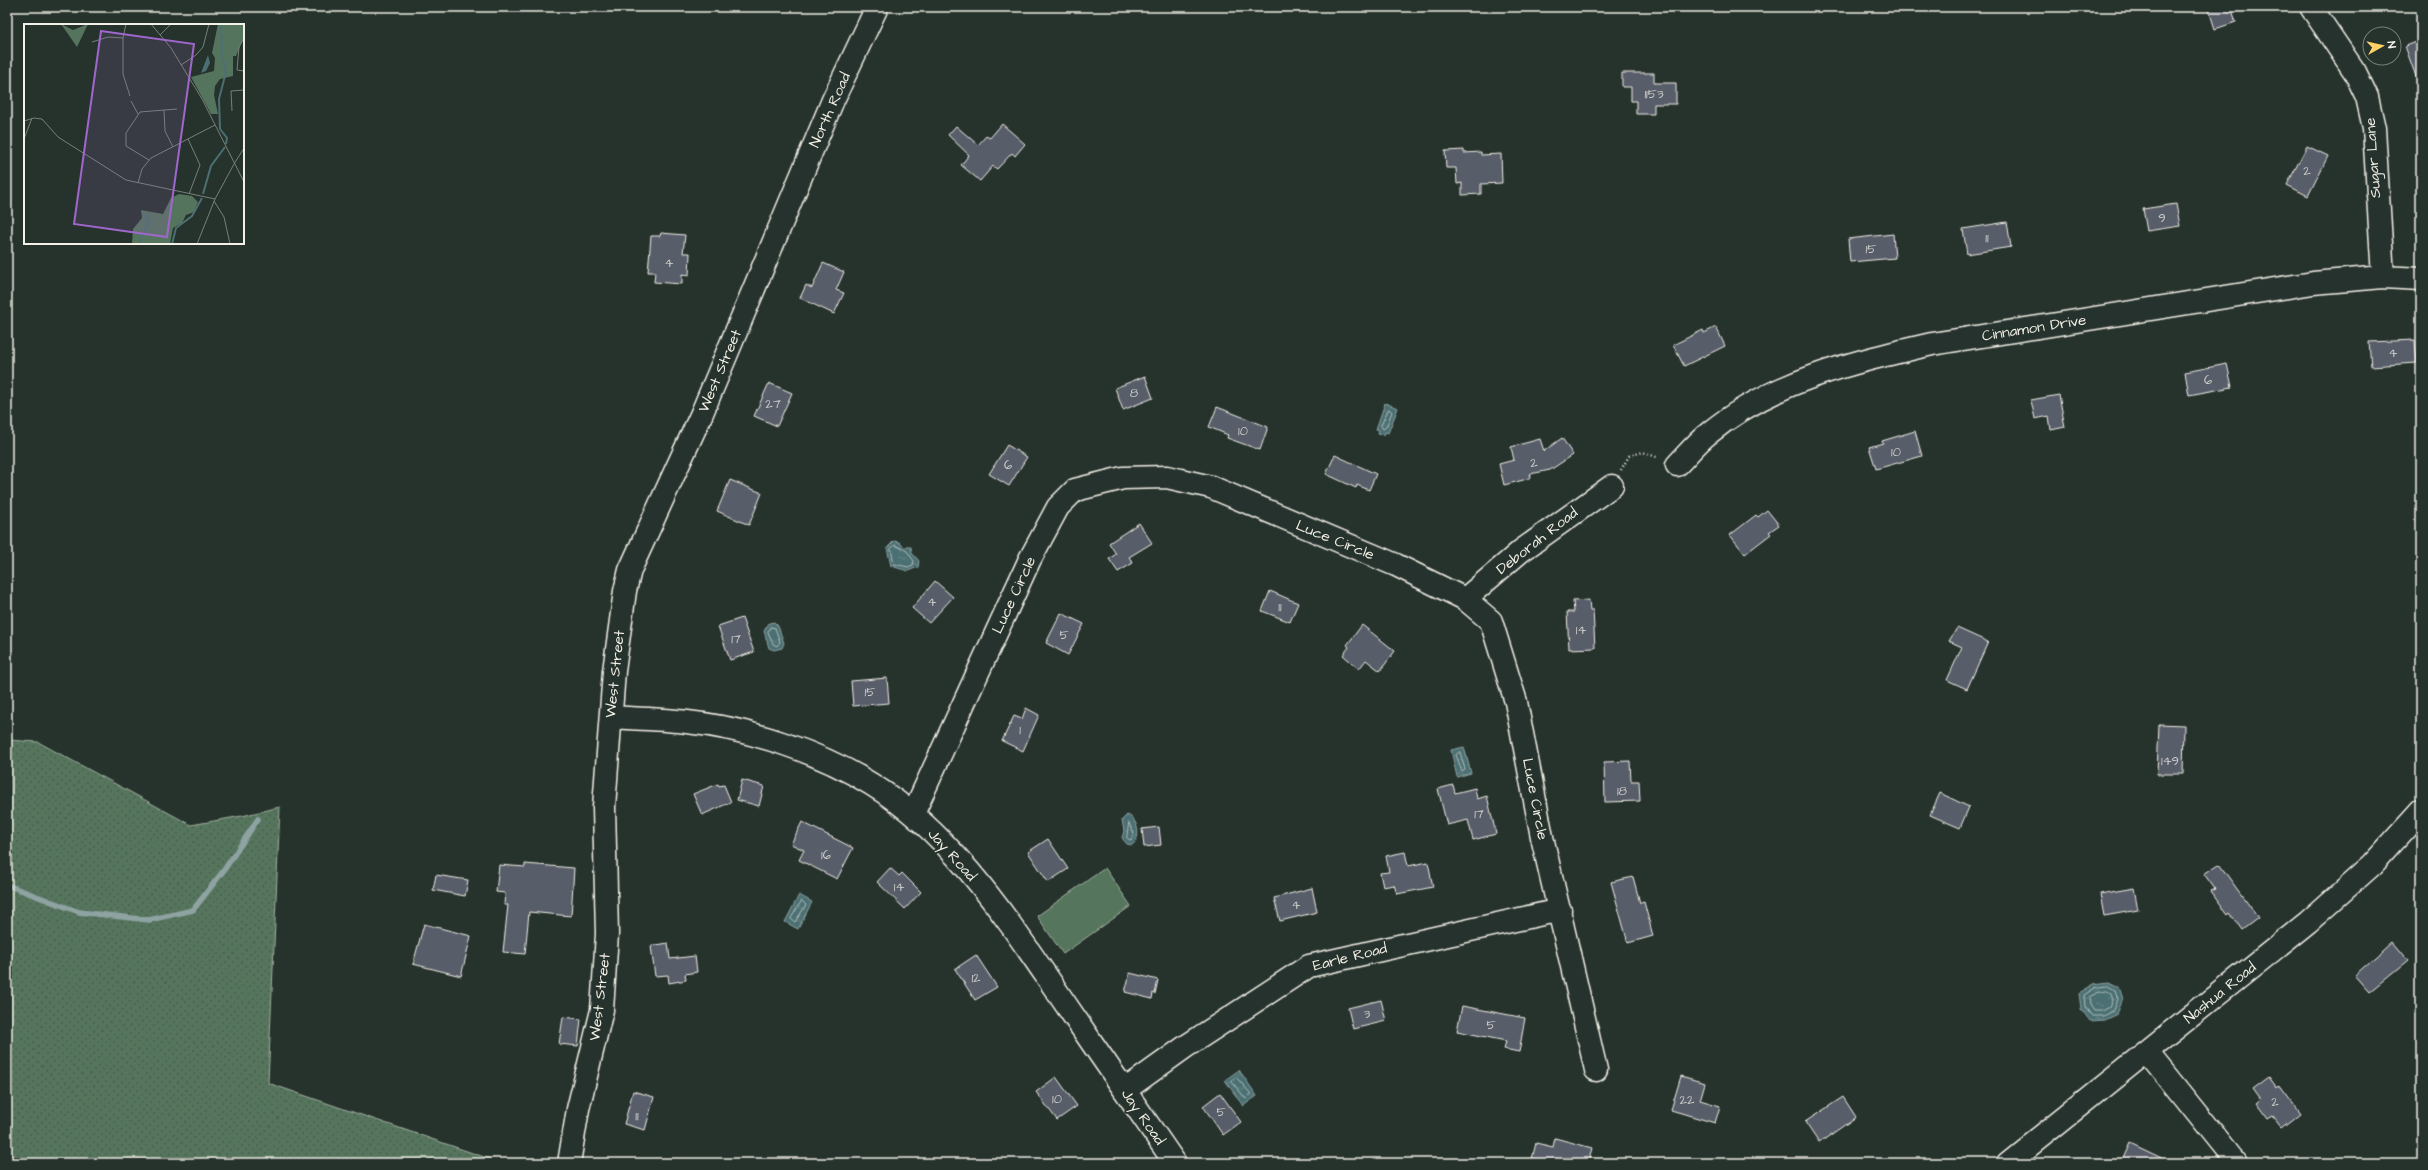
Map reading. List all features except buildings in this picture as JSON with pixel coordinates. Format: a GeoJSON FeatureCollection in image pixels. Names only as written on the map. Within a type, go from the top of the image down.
{"type":"FeatureCollection","features":[{"type":"Feature","properties":{"kind":"street","name":"North Road"},"geometry":{"type":"LineString","coordinates":[[785,215],[833,100],[877,7]]}},
{"type":"Feature","properties":{"kind":"street","name":"Sugar Lane"},"geometry":{"type":"LineString","coordinates":[[2311,7],[2355,72],[2367,97],[2374,128],[2383,277]]}},
{"type":"Feature","properties":{"kind":"street","name":"West Street"},"geometry":{"type":"LineString","coordinates":[[569,1163],[578,1109],[602,1010],[607,934],[604,807],[614,672],[625,591],[630,570],[702,413],[785,215]]}},
{"type":"Feature","properties":{"kind":"street","name":"Cinnamon Drive"},"geometry":{"type":"LineString","coordinates":[[1677,466],[1708,433],[1738,411],[1774,392],[1823,372],[1878,356],[1932,344],[2305,284],[2383,277],[2421,279]]}},
{"type":"Feature","properties":{"kind":"street","name":"Luce Circle"},"geometry":{"type":"LineString","coordinates":[[913,814],[1030,559],[1058,507],[1075,490],[1123,478],[1167,477],[1211,487],[1396,565],[1465,599],[1491,621],[1516,702],[1542,837],[1596,1070]]}},
{"type":"Feature","properties":{"kind":"street","name":"Deborah Road"},"geometry":{"type":"LineString","coordinates":[[1465,599],[1521,552],[1612,486]]}},
{"type":"Feature","properties":{"kind":"street","name":"Jay Road"},"geometry":{"type":"LineString","coordinates":[[611,717],[689,722],[767,740],[832,764],[871,784],[913,814],[945,843],[1002,914],[1175,1163]]}},
{"type":"Feature","properties":{"kind":"street","name":"Nashua Road"},"geometry":{"type":"LineString","coordinates":[[2008,1163],[2147,1052],[2340,894],[2377,860],[2421,811]]}},
{"type":"Feature","properties":{"kind":"street","name":"Earle Road"},"geometry":{"type":"LineString","coordinates":[[1125,1090],[1185,1046],[1309,966],[1560,910]]}},
{"type":"Feature","properties":{"kind":"street"},"geometry":{"type":"LineString","coordinates":[[2147,1052],[2236,1163]]}},
{"type":"Feature","properties":{"kind":"path"},"geometry":{"type":"LineString","coordinates":[[1612,486],[1629,456],[1643,452],[1677,466]]}},
{"type":"Feature","properties":{"kind":"green space"},"geometry":{"type":"Polygon","coordinates":[[[7,740],[38,742],[191,825],[242,816],[280,807],[268,1083],[490,1159],[493,1163],[7,1163],[7,740]]]}},
{"type":"Feature","properties":{"kind":"green space"},"geometry":{"type":"Polygon","coordinates":[[[1105,868],[1131,906],[1063,954],[1037,916],[1105,868]]]}},
{"type":"Feature","properties":{"kind":"water"},"geometry":{"type":"Polygon","coordinates":[[[1385,403],[1398,408],[1388,433],[1385,432],[1384,435],[1378,433],[1379,430],[1376,429],[1385,403]]]}},
{"type":"Feature","properties":{"kind":"water"},"geometry":{"type":"Polygon","coordinates":[[[894,541],[899,542],[904,547],[911,547],[912,553],[919,561],[918,567],[908,571],[891,566],[887,548],[894,541]]]}},
{"type":"Feature","properties":{"kind":"water"},"geometry":{"type":"Polygon","coordinates":[[[774,622],[778,626],[784,643],[782,648],[774,650],[769,648],[764,631],[769,623],[774,622]]]}},
{"type":"Feature","properties":{"kind":"water"},"geometry":{"type":"Polygon","coordinates":[[[1464,747],[1471,773],[1457,777],[1451,750],[1464,747]]]}},
{"type":"Feature","properties":{"kind":"water"},"geometry":{"type":"Polygon","coordinates":[[[1127,815],[1134,820],[1138,834],[1132,845],[1127,844],[1122,838],[1124,831],[1122,820],[1127,815]]]}},
{"type":"Feature","properties":{"kind":"water"},"geometry":{"type":"Polygon","coordinates":[[[799,895],[812,902],[798,929],[785,922],[799,895]]]}},
{"type":"Feature","properties":{"kind":"water"},"geometry":{"type":"Polygon","coordinates":[[[2109,982],[2119,987],[2123,999],[2117,1014],[2104,1020],[2090,1021],[2081,1009],[2079,993],[2094,984],[2109,982]]]}},
{"type":"Feature","properties":{"kind":"water"},"geometry":{"type":"Polygon","coordinates":[[[1239,1070],[1257,1096],[1243,1106],[1225,1080],[1239,1070]]]}},
{"type":"Feature","properties":{"kind":"waterway"},"geometry":{"type":"LineString","coordinates":[[7,885],[79,912],[149,920],[193,910],[224,870],[258,819]]}}]}
